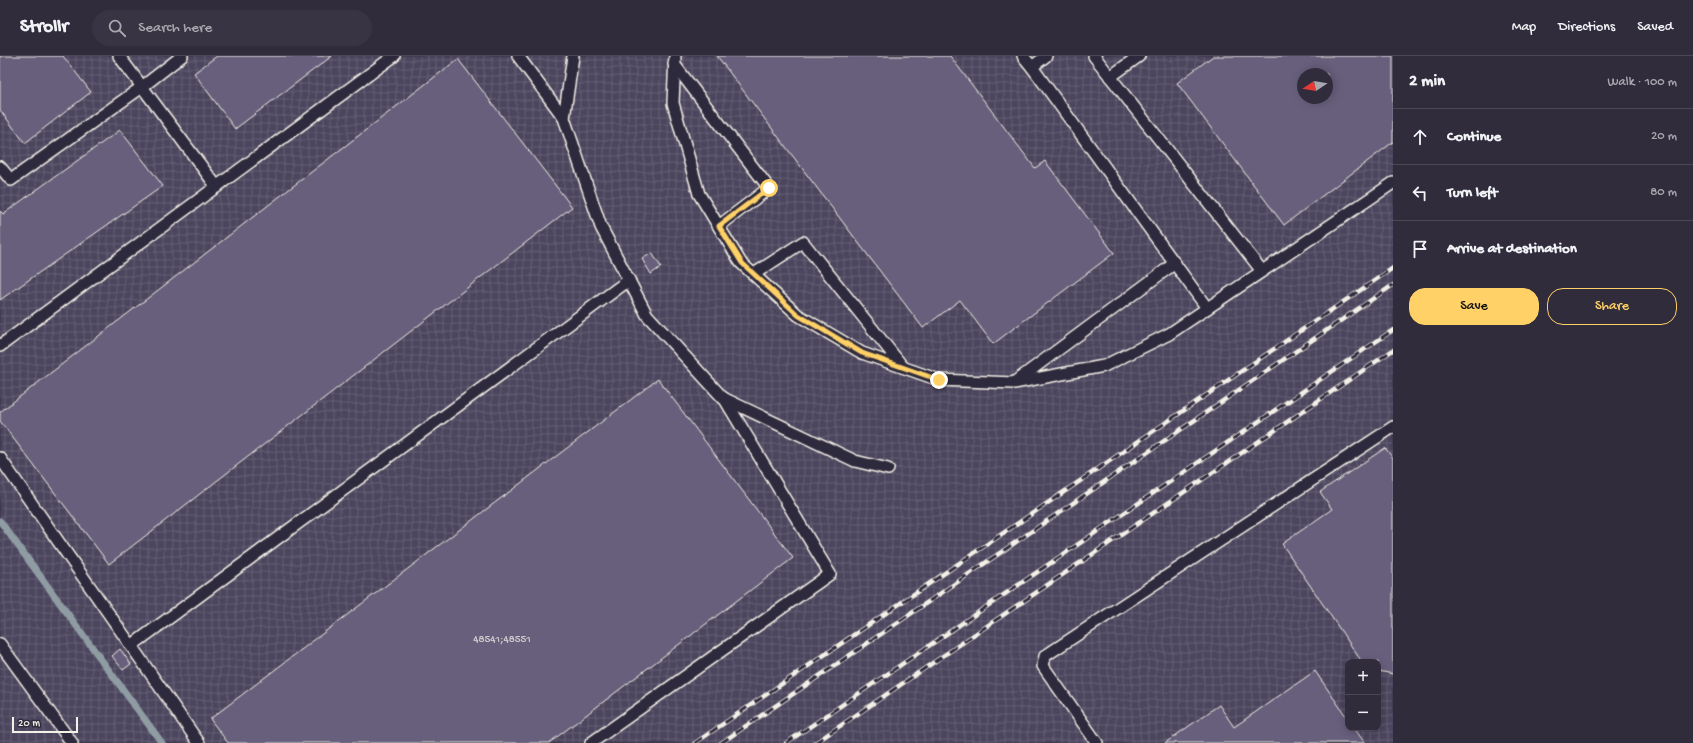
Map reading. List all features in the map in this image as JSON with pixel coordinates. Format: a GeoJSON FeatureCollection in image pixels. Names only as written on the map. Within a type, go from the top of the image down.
{"type":"FeatureCollection","features":[{"type":"Feature","properties":{"kind":"lane"},"geometry":{"type":"LineString","coordinates":[[119,56],[216,187]]}},
{"type":"Feature","properties":{"kind":"lane"},"geometry":{"type":"LineString","coordinates":[[0,167],[11,180],[142,87],[182,56]]}},
{"type":"Feature","properties":{"kind":"lane"},"geometry":{"type":"LineString","coordinates":[[0,346],[394,56]]}},
{"type":"Feature","properties":{"kind":"lane"},"geometry":{"type":"LineString","coordinates":[[518,56],[564,118],[601,227],[647,315],[723,398],[830,574],[591,743]]}},
{"type":"Feature","properties":{"kind":"lane"},"geometry":{"type":"LineString","coordinates":[[564,118],[573,56]]}},
{"type":"Feature","properties":{"kind":"lane"},"geometry":{"type":"LineString","coordinates":[[1023,56],[1207,308]]}},
{"type":"Feature","properties":{"kind":"lane"},"geometry":{"type":"LineString","coordinates":[[1032,67],[1046,56]]}},
{"type":"Feature","properties":{"kind":"lane"},"geometry":{"type":"LineString","coordinates":[[1094,56],[1262,271]]}},
{"type":"Feature","properties":{"kind":"lane"},"geometry":{"type":"LineString","coordinates":[[1110,77],[1139,56]]}},
{"type":"Feature","properties":{"kind":"lane"},"geometry":{"type":"LineString","coordinates":[[674,60],[769,188],[719,226]]}},
{"type":"Feature","properties":{"kind":"lane"},"geometry":{"type":"LineString","coordinates":[[674,60],[673,103],[699,194],[742,263],[798,315],[862,353],[939,380],[1014,383],[1104,366],[1169,334],[1393,183]]}},
{"type":"Feature","properties":{"kind":"lane"},"geometry":{"type":"LineString","coordinates":[[754,274],[803,242],[904,367]]}},
{"type":"Feature","properties":{"kind":"lane"},"geometry":{"type":"LineString","coordinates":[[1014,383],[1175,263]]}},
{"type":"Feature","properties":{"kind":"lane"},"geometry":{"type":"LineString","coordinates":[[131,646],[629,280]]}},
{"type":"Feature","properties":{"kind":"lane"},"geometry":{"type":"LineString","coordinates":[[723,398],[855,461],[888,469]]}},
{"type":"Feature","properties":{"kind":"lane"},"geometry":{"type":"LineString","coordinates":[[1097,743],[1043,666],[1045,656],[1393,427]]}},
{"type":"Feature","properties":{"kind":"lane"},"geometry":{"type":"LineString","coordinates":[[0,458],[199,743]]}},
{"type":"Feature","properties":{"kind":"lane"},"geometry":{"type":"LineString","coordinates":[[0,644],[72,743]]}},
{"type":"Feature","properties":{"kind":"lane"},"geometry":{"type":"LineString","coordinates":[[60,743],[61,728]]}},
{"type":"Feature","properties":{"kind":"shaded area"},"geometry":{"type":"Polygon","coordinates":[[[0,56],[1393,56],[1393,743],[0,743],[0,56]]]}},
{"type":"Feature","properties":{"kind":"building"},"geometry":{"type":"Polygon","coordinates":[[[0,56],[63,56],[91,92],[25,143],[0,110],[0,56]]]}},
{"type":"Feature","properties":{"kind":"building"},"geometry":{"type":"Polygon","coordinates":[[[217,56],[332,56],[235,129],[194,73],[217,56]]]}},
{"type":"Feature","properties":{"kind":"building"},"geometry":{"type":"Polygon","coordinates":[[[717,56],[950,56],[1035,168],[1045,161],[1114,253],[993,344],[960,300],[923,328],[717,56]]]}},
{"type":"Feature","properties":{"kind":"building"},"geometry":{"type":"Polygon","coordinates":[[[1213,56],[1393,56],[1393,142],[1284,225],[1177,83],[1213,56]]]}},
{"type":"Feature","properties":{"kind":"building"},"geometry":{"type":"Polygon","coordinates":[[[458,59],[572,207],[109,564],[0,421],[0,412],[458,59]]]}},
{"type":"Feature","properties":{"kind":"building"},"geometry":{"type":"Polygon","coordinates":[[[120,130],[163,186],[0,300],[0,211],[3,214],[120,130]]]}},
{"type":"Feature","properties":{"kind":"building"},"geometry":{"type":"Polygon","coordinates":[[[652,253],[661,267],[651,274],[642,259],[652,253]]]}},
{"type":"Feature","properties":{"kind":"building"},"geometry":{"type":"Polygon","coordinates":[[[658,379],[793,558],[549,743],[228,743],[210,719],[658,379]]]}},
{"type":"Feature","properties":{"kind":"building"},"geometry":{"type":"Polygon","coordinates":[[[1385,448],[1393,458],[1393,674],[1381,672],[1381,659],[1360,659],[1282,544],[1332,509],[1320,492],[1385,448]]]}},
{"type":"Feature","properties":{"kind":"building"},"geometry":{"type":"Polygon","coordinates":[[[120,649],[131,664],[123,670],[112,656],[120,649]]]}},
{"type":"Feature","properties":{"kind":"building"},"geometry":{"type":"Polygon","coordinates":[[[1315,671],[1345,715],[1345,731],[1356,731],[1365,743],[1165,743],[1219,705],[1234,727],[1315,671]]]}},
{"type":"Feature","properties":{"kind":"waterway"},"geometry":{"type":"LineString","coordinates":[[0,521],[162,743]]}},
{"type":"Feature","properties":{"kind":"railway"},"geometry":{"type":"LineString","coordinates":[[695,743],[1393,268]]}},
{"type":"Feature","properties":{"kind":"railway"},"geometry":{"type":"LineString","coordinates":[[721,743],[1393,285]]}},
{"type":"Feature","properties":{"kind":"railway"},"geometry":{"type":"LineString","coordinates":[[786,743],[1393,330]]}},
{"type":"Feature","properties":{"kind":"railway"},"geometry":{"type":"LineString","coordinates":[[815,743],[1393,350]]}},
{"type":"Feature","properties":{"kind":"route"},"geometry":{"type":"LineString","coordinates":[[769,188],[719,226],[742,263],[798,315],[862,353],[939,380]]}}]}
